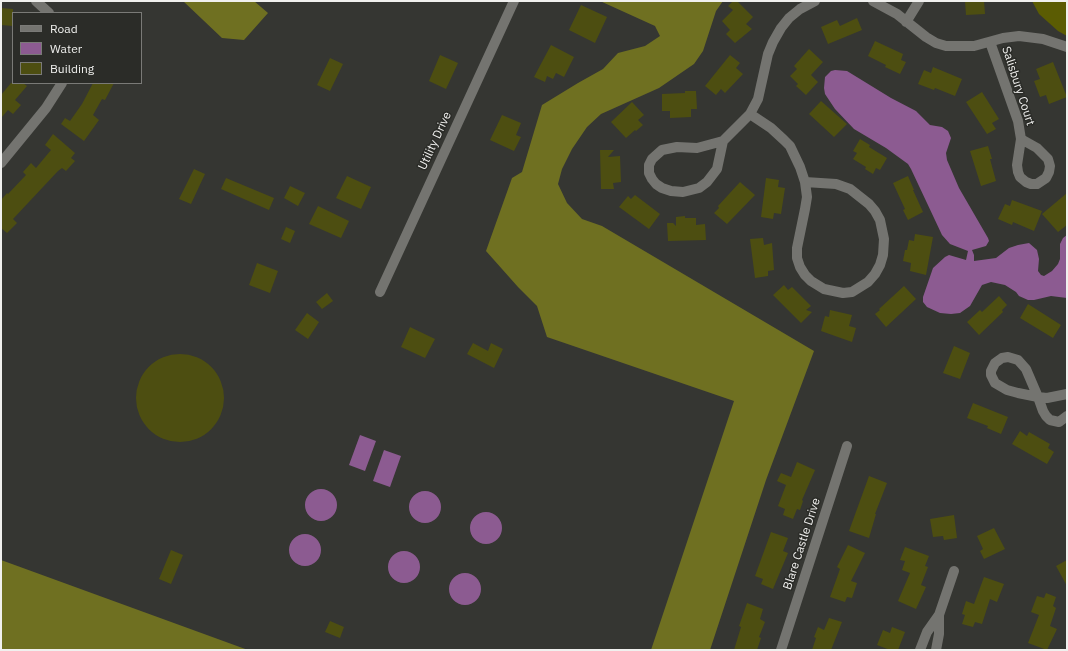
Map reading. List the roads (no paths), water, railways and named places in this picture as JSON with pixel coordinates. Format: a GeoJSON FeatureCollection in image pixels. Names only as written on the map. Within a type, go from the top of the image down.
{"type":"FeatureCollection","features":[{"type":"Feature","properties":{"kind":"street"},"geometry":{"type":"LineString","coordinates":[[36,1],[47,12]]}},
{"type":"Feature","properties":{"kind":"street","name":"Utility Drive"},"geometry":{"type":"LineString","coordinates":[[380,292],[514,1]]}},
{"type":"Feature","properties":{"kind":"street"},"geometry":{"type":"LineString","coordinates":[[723,141],[717,169],[707,182],[699,188],[683,192],[671,191],[656,184],[649,173],[649,165],[652,159],[662,150],[677,147],[697,148],[723,141],[750,114],[758,99],[768,54],[777,35],[789,18],[800,9],[815,1]]}},
{"type":"Feature","properties":{"kind":"street"},"geometry":{"type":"LineString","coordinates":[[873,1],[886,7],[926,37],[936,43],[946,46],[974,46],[1011,37],[1030,37],[1043,39],[1067,47]]}},
{"type":"Feature","properties":{"kind":"street"},"geometry":{"type":"LineString","coordinates":[[906,22],[919,1]]}},
{"type":"Feature","properties":{"kind":"street","name":"Salisbury Court"},"geometry":{"type":"LineString","coordinates":[[990,42],[1015,111],[1022,139]]}},
{"type":"Feature","properties":{"kind":"street"},"geometry":{"type":"LineString","coordinates":[[1,163],[46,108],[61,84]]}},
{"type":"Feature","properties":{"kind":"street"},"geometry":{"type":"LineString","coordinates":[[750,114],[772,128],[790,146],[805,182],[805,208],[797,248],[797,258],[800,267],[811,281],[824,289],[843,294],[852,292],[868,282],[880,265],[883,256],[884,239],[880,220],[869,204],[850,189],[836,184],[805,182]]}},
{"type":"Feature","properties":{"kind":"street"},"geometry":{"type":"LineString","coordinates":[[1067,394],[1046,398],[1038,397],[1008,390],[995,383],[991,375],[991,371],[998,360],[1008,357],[1018,360],[1026,369],[1038,397],[1043,411],[1050,420],[1059,422],[1067,416]]}},
{"type":"Feature","properties":{"kind":"street","name":"Blare Castle Drive"},"geometry":{"type":"LineString","coordinates":[[781,650],[847,446]]}},
{"type":"Feature","properties":{"kind":"street"},"geometry":{"type":"LineString","coordinates":[[920,650],[928,632],[939,615],[954,571]]}},
{"type":"Feature","properties":{"kind":"street"},"geometry":{"type":"LineString","coordinates":[[936,650],[939,634],[939,615]]}},
{"type":"Feature","properties":{"kind":"water"},"geometry":{"type":"Polygon","coordinates":[[[831,71],[847,71],[891,98],[916,111],[930,125],[942,127],[948,131],[951,138],[946,153],[947,160],[959,188],[989,241],[986,246],[972,250],[974,261],[996,258],[1009,248],[1029,243],[1037,250],[1039,259],[1038,271],[1044,276],[1052,271],[1058,264],[1060,259],[1060,244],[1063,238],[1067,235],[1067,298],[1051,296],[1028,300],[1019,296],[1016,292],[1005,285],[991,282],[982,285],[970,306],[960,313],[940,313],[927,307],[923,302],[923,297],[933,268],[949,255],[966,260],[968,251],[950,244],[942,235],[908,164],[886,148],[854,129],[835,109],[825,94],[824,88],[825,77],[831,71]]]}},
{"type":"Feature","properties":{"kind":"water"},"geometry":{"type":"Polygon","coordinates":[[[360,435],[376,441],[365,471],[349,465],[360,435]]]}},
{"type":"Feature","properties":{"kind":"water"},"geometry":{"type":"Polygon","coordinates":[[[384,450],[401,456],[390,487],[373,481],[384,450]]]}},
{"type":"Feature","properties":{"kind":"water"},"geometry":{"type":"Polygon","coordinates":[[[318,489],[324,489],[334,496],[337,505],[336,511],[330,518],[324,521],[318,521],[308,514],[305,508],[305,502],[312,492],[318,489]]]}},
{"type":"Feature","properties":{"kind":"water"},"geometry":{"type":"Polygon","coordinates":[[[422,491],[428,491],[438,498],[441,507],[440,513],[434,520],[428,523],[422,523],[412,516],[409,510],[409,504],[416,494],[422,491]]]}},
{"type":"Feature","properties":{"kind":"water"},"geometry":{"type":"Polygon","coordinates":[[[483,512],[489,512],[499,519],[502,528],[501,534],[495,541],[489,544],[483,544],[473,537],[470,531],[470,525],[477,515],[483,512]]]}},
{"type":"Feature","properties":{"kind":"water"},"geometry":{"type":"Polygon","coordinates":[[[302,534],[308,534],[318,541],[321,550],[320,556],[314,563],[308,566],[302,566],[292,559],[289,553],[289,547],[296,537],[302,534]]]}},
{"type":"Feature","properties":{"kind":"water"},"geometry":{"type":"Polygon","coordinates":[[[401,551],[407,551],[417,558],[420,567],[419,573],[413,580],[407,583],[401,583],[391,576],[388,570],[388,564],[395,554],[401,551]]]}},
{"type":"Feature","properties":{"kind":"water"},"geometry":{"type":"Polygon","coordinates":[[[462,573],[468,573],[478,580],[481,589],[480,595],[474,602],[468,605],[462,605],[452,598],[449,592],[449,586],[456,576],[462,573]]]}}]}
